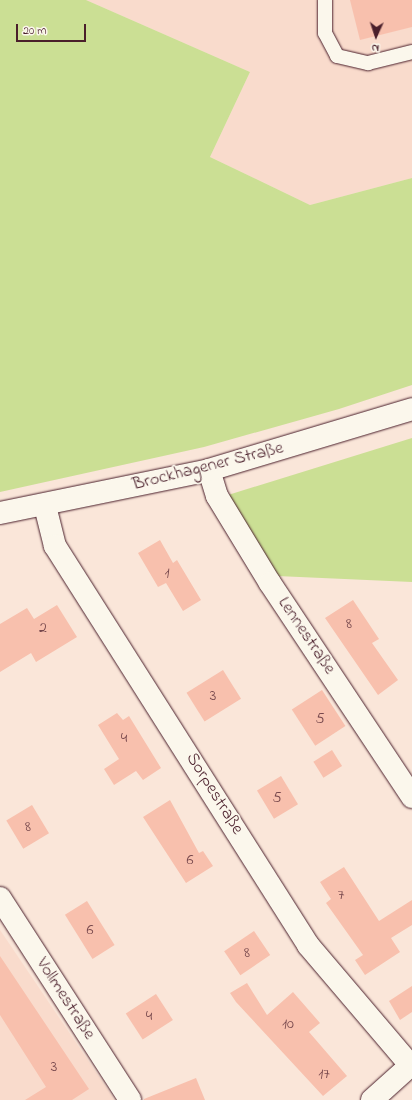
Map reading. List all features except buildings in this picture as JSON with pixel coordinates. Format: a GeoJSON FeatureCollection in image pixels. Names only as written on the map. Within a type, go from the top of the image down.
{"type":"FeatureCollection","features":[{"type":"Feature","properties":{"kind":"street","name":"Brockhagener Straße"},"geometry":{"type":"LineString","coordinates":[[0,513],[45,506],[209,470],[412,409]]}},
{"type":"Feature","properties":{"kind":"street","name":"Lennestraße"},"geometry":{"type":"LineString","coordinates":[[209,470],[217,496],[262,569],[412,797]]}},
{"type":"Feature","properties":{"kind":"street","name":"Sorpestraße"},"geometry":{"type":"LineString","coordinates":[[45,506],[55,546],[308,945],[411,1064]]}},
{"type":"Feature","properties":{"kind":"street","name":"Vollmestraße"},"geometry":{"type":"LineString","coordinates":[[0,898],[130,1100]]}},
{"type":"Feature","properties":{"kind":"street"},"geometry":{"type":"LineString","coordinates":[[372,1100],[411,1064]]}},
{"type":"Feature","properties":{"kind":"lane"},"geometry":{"type":"LineString","coordinates":[[325,0],[325,33],[337,56],[368,63],[412,52]]}},
{"type":"Feature","properties":{"kind":"shaded area"},"geometry":{"type":"Polygon","coordinates":[[[86,0],[412,0],[412,178],[310,205],[210,157],[250,72],[86,0]]]}},
{"type":"Feature","properties":{"kind":"shaded area"},"geometry":{"type":"Polygon","coordinates":[[[0,930],[112,1096],[114,1100],[0,1100],[0,930]]]}},
{"type":"Feature","properties":{"kind":"green space"},"geometry":{"type":"Polygon","coordinates":[[[0,0],[86,0],[250,72],[210,157],[310,205],[412,178],[412,385],[339,409],[204,447],[0,492],[0,0]]]}},
{"type":"Feature","properties":{"kind":"green space"},"geometry":{"type":"Polygon","coordinates":[[[412,438],[412,582],[277,576],[228,495],[412,438]]]}}]}
